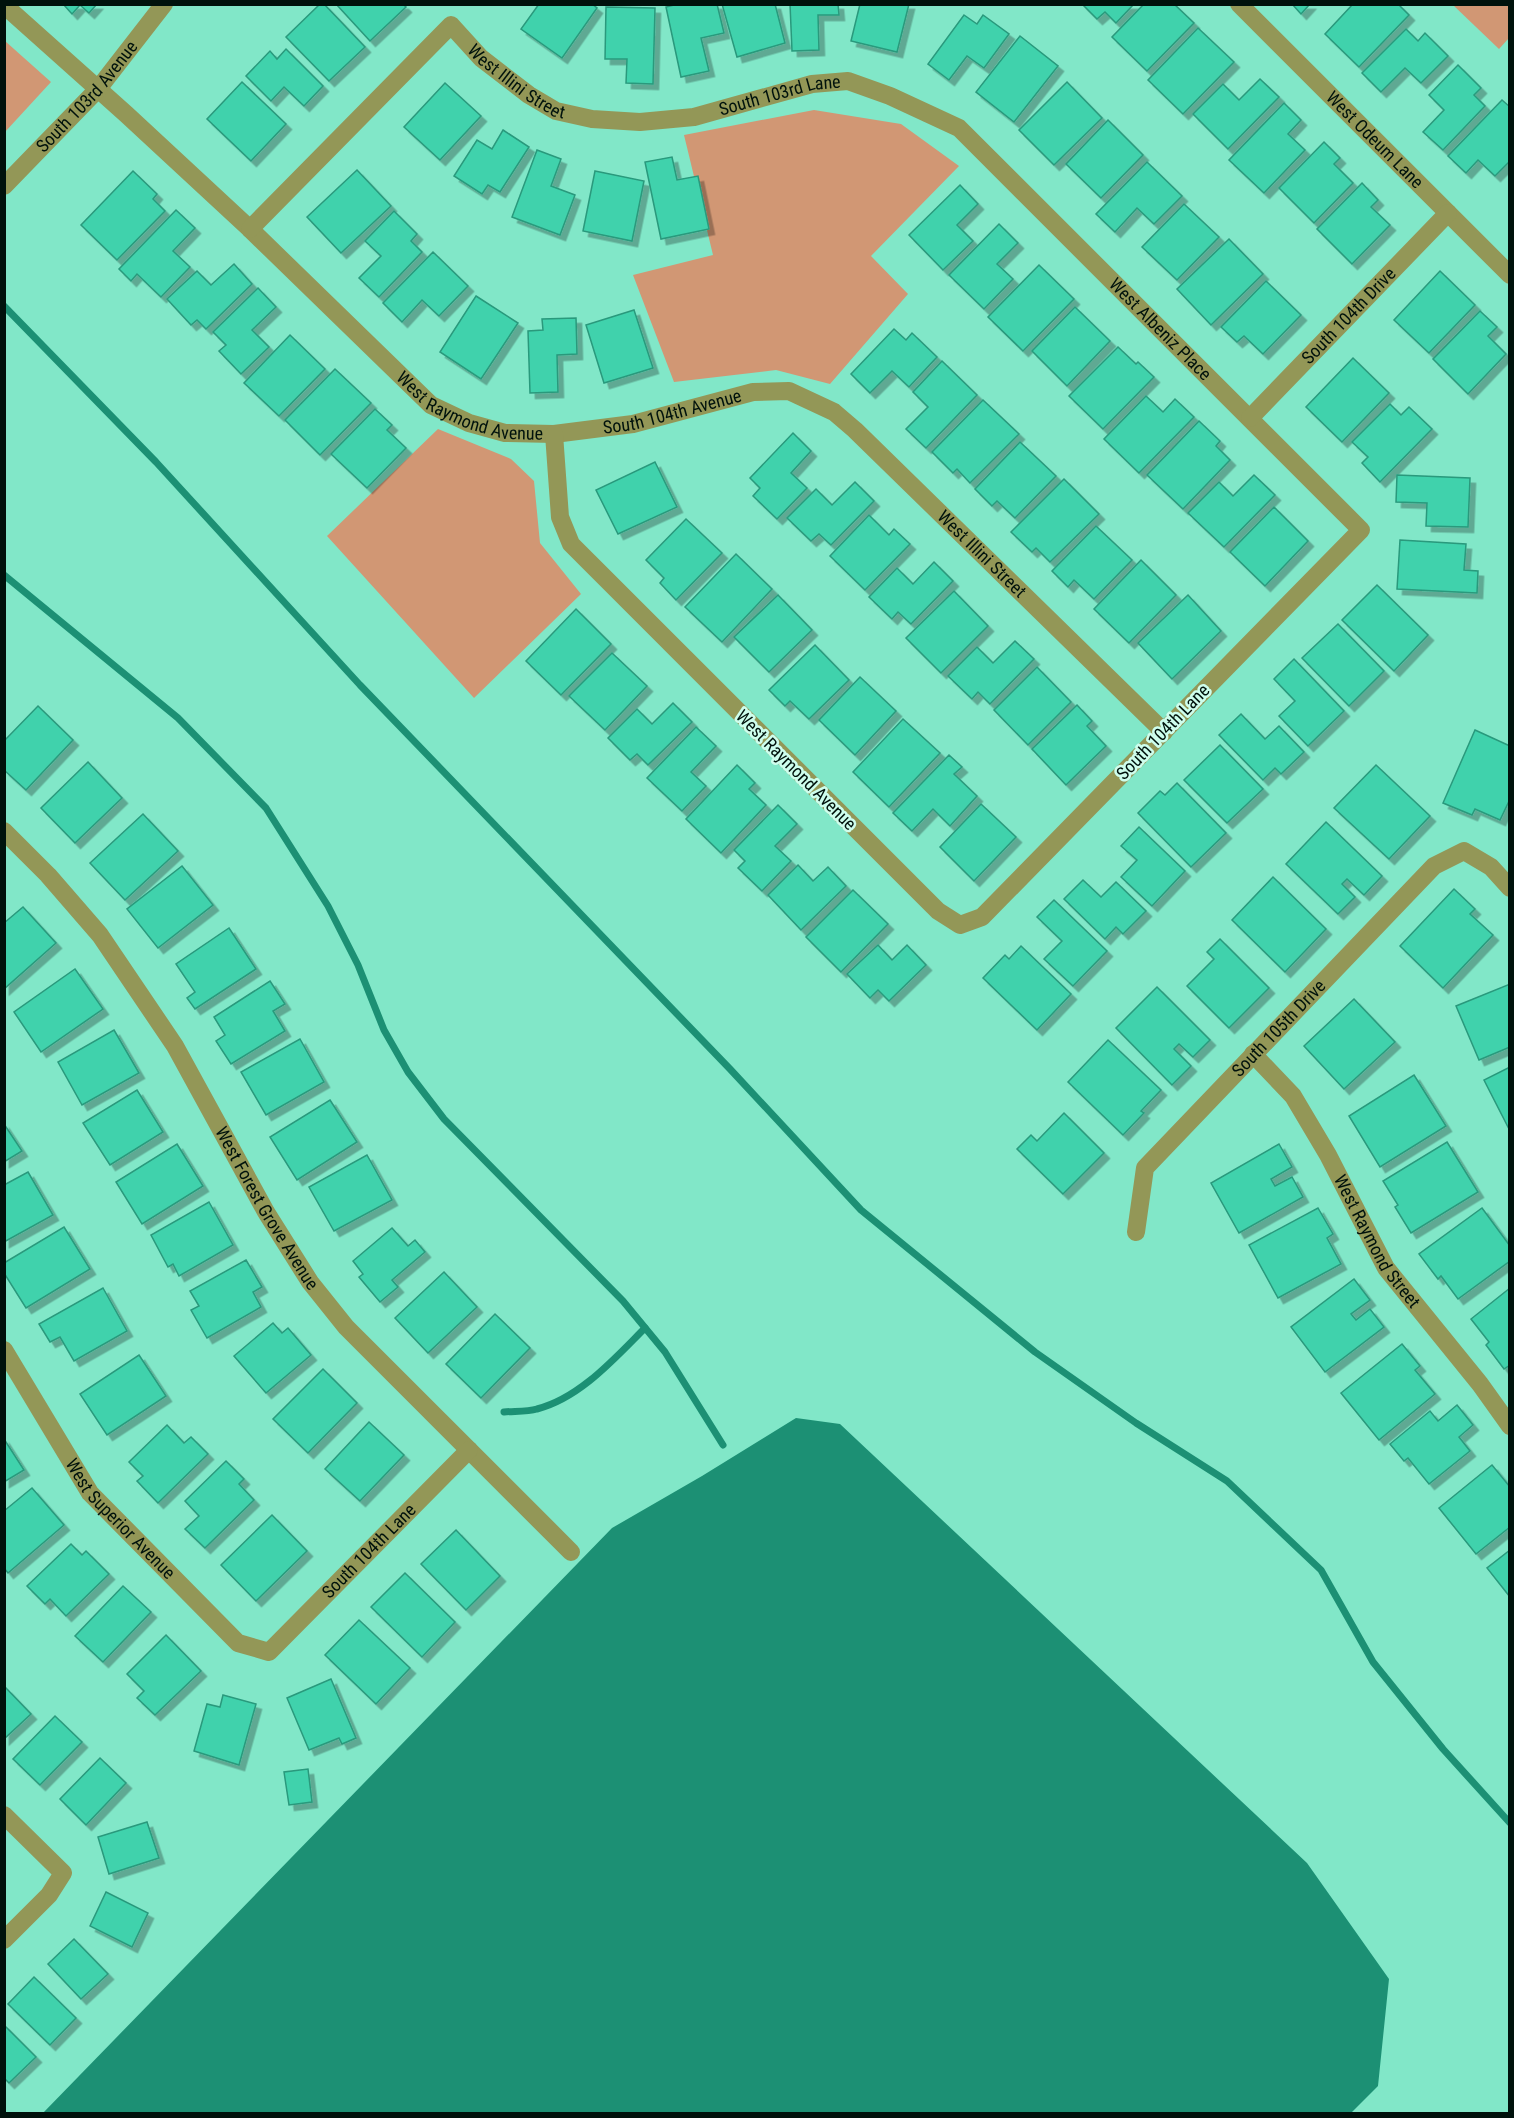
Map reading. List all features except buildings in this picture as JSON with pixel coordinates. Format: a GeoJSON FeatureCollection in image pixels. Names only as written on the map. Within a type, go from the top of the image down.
{"type":"FeatureCollection","features":[{"type":"Feature","properties":{"kind":"street","name":"South 103rd Avenue"},"geometry":{"type":"LineString","coordinates":[[4,186],[98,89],[165,4]]}},
{"type":"Feature","properties":{"kind":"street","name":"West Odeum Lane"},"geometry":{"type":"LineString","coordinates":[[1239,4],[1509,275]]}},
{"type":"Feature","properties":{"kind":"street"},"geometry":{"type":"LineString","coordinates":[[4,5],[98,89]]}},
{"type":"Feature","properties":{"kind":"street","name":"West Illini Street"},"geometry":{"type":"LineString","coordinates":[[250,229],[451,25],[481,58],[528,95],[556,111],[592,119]]}},
{"type":"Feature","properties":{"kind":"street","name":"South 103rd Lane"},"geometry":{"type":"LineString","coordinates":[[592,119],[640,122],[694,117],[812,84],[848,81],[890,96],[959,128]]}},
{"type":"Feature","properties":{"kind":"street","name":"West Raymond Avenue"},"geometry":{"type":"LineString","coordinates":[[98,89],[250,229],[431,405],[469,423],[505,433],[554,434],[560,517],[571,544],[938,911],[960,925]]}},
{"type":"Feature","properties":{"kind":"street","name":"West Albeniz Place"},"geometry":{"type":"LineString","coordinates":[[959,128],[1361,530]]}},
{"type":"Feature","properties":{"kind":"street","name":"South 104th Drive"},"geometry":{"type":"LineString","coordinates":[[1250,418],[1448,213]]}},
{"type":"Feature","properties":{"kind":"street","name":"West Illini Street"},"geometry":{"type":"LineString","coordinates":[[789,391],[834,412],[855,430],[1164,732]]}},
{"type":"Feature","properties":{"kind":"street","name":"South 104th Avenue"},"geometry":{"type":"LineString","coordinates":[[554,434],[633,424],[753,392],[789,391]]}},
{"type":"Feature","properties":{"kind":"street","name":"South 104th Lane"},"geometry":{"type":"LineString","coordinates":[[960,925],[982,917],[1361,530]]}},
{"type":"Feature","properties":{"kind":"street","name":"West Forest Grove Avenue"},"geometry":{"type":"LineString","coordinates":[[4,831],[48,875],[100,935],[175,1046],[266,1212],[310,1282],[346,1327],[571,1552]]}},
{"type":"Feature","properties":{"kind":"street","name":"South 105th Drive"},"geometry":{"type":"LineString","coordinates":[[1136,1232],[1145,1168],[1434,866],[1464,851],[1491,867],[1509,888]]}},
{"type":"Feature","properties":{"kind":"street","name":"West Raymond Street"},"geometry":{"type":"LineString","coordinates":[[1253,1054],[1293,1096],[1328,1155],[1386,1268],[1480,1384],[1509,1426]]}},
{"type":"Feature","properties":{"kind":"street","name":"West Superior Avenue"},"geometry":{"type":"LineString","coordinates":[[4,1350],[12,1380],[90,1493],[238,1643],[269,1652]]}},
{"type":"Feature","properties":{"kind":"street","name":"South 104th Lane"},"geometry":{"type":"LineString","coordinates":[[269,1652],[469,1450]]}},
{"type":"Feature","properties":{"kind":"street"},"geometry":{"type":"LineString","coordinates":[[4,1815],[63,1873],[49,1895],[4,1941]]}},
{"type":"Feature","properties":{"kind":"shaded area"},"geometry":{"type":"Polygon","coordinates":[[[1453,5],[1509,5],[1509,38],[1499,49],[1453,5]]]}},
{"type":"Feature","properties":{"kind":"shaded area"},"geometry":{"type":"Polygon","coordinates":[[[5,41],[51,82],[5,132],[5,41]]]}},
{"type":"Feature","properties":{"kind":"shaded area"},"geometry":{"type":"Polygon","coordinates":[[[814,110],[901,124],[959,166],[871,256],[908,294],[830,384],[776,370],[674,382],[633,275],[713,255],[684,135],[814,110]]]}},
{"type":"Feature","properties":{"kind":"shaded area"},"geometry":{"type":"Polygon","coordinates":[[[438,429],[511,459],[534,481],[540,543],[581,594],[474,698],[327,536],[438,429]]]}},
{"type":"Feature","properties":{"kind":"shaded area"},"geometry":{"type":"Polygon","coordinates":[[[796,1418],[840,1424],[1307,1863],[1389,1979],[1378,2086],[1351,2113],[43,2113],[612,1528],[796,1418]]]}},
{"type":"Feature","properties":{"kind":"waterway"},"geometry":{"type":"LineString","coordinates":[[4,306],[156,462],[360,685],[730,1069],[861,1210],[1035,1352],[1136,1423],[1227,1481],[1321,1570],[1373,1662],[1443,1749],[1510,1823]]}},
{"type":"Feature","properties":{"kind":"waterway"},"geometry":{"type":"LineString","coordinates":[[4,575],[178,718],[266,808],[328,906],[358,965],[384,1030],[408,1072],[444,1119],[623,1301],[665,1352],[723,1445]]}},
{"type":"Feature","properties":{"kind":"waterway"},"geometry":{"type":"LineString","coordinates":[[504,1412],[537,1409],[568,1396],[596,1376],[645,1328]]}}]}
